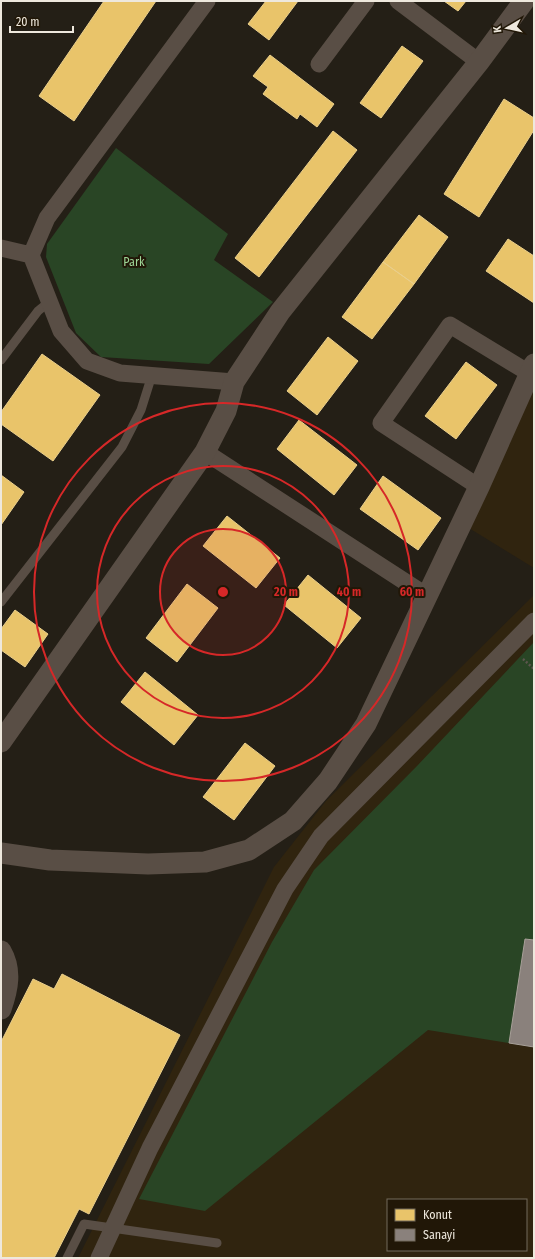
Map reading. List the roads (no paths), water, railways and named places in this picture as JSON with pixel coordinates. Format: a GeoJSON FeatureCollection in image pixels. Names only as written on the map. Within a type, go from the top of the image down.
{"type":"FeatureCollection","features":[{"type":"Feature","properties":{"kind":"street"},"geometry":{"type":"LineString","coordinates":[[207,1],[47,218],[31,255],[61,331],[87,361],[120,373],[234,382]]}},
{"type":"Feature","properties":{"kind":"street"},"geometry":{"type":"LineString","coordinates":[[319,64],[366,1]]}},
{"type":"Feature","properties":{"kind":"street"},"geometry":{"type":"LineString","coordinates":[[398,1],[479,62]]}},
{"type":"Feature","properties":{"kind":"street"},"geometry":{"type":"LineString","coordinates":[[1,742],[205,452],[226,411],[234,382],[280,312],[479,62],[524,1]]}},
{"type":"Feature","properties":{"kind":"street"},"geometry":{"type":"LineString","coordinates":[[1,248],[31,255]]}},
{"type":"Feature","properties":{"kind":"street"},"geometry":{"type":"LineString","coordinates":[[1,853],[50,860],[148,864],[205,862],[249,850],[293,822],[328,780],[366,724],[479,486],[532,369],[450,325],[381,422],[479,486]]}},
{"type":"Feature","properties":{"kind":"street"},"geometry":{"type":"LineString","coordinates":[[205,452],[427,596]]}},
{"type":"Feature","properties":{"kind":"street"},"geometry":{"type":"LineString","coordinates":[[99,1258],[150,1148],[285,889],[321,836],[534,621]]}},
{"type":"Feature","properties":{"kind":"street"},"geometry":{"type":"LineString","coordinates":[[1,951],[9,974],[7,991],[1,1009]]}},
{"type":"Feature","properties":{"kind":"lane"},"geometry":{"type":"LineString","coordinates":[[1,360],[38,311],[49,302]]}},
{"type":"Feature","properties":{"kind":"lane"},"geometry":{"type":"LineString","coordinates":[[1,602],[122,447],[141,410],[152,375]]}},
{"type":"Feature","properties":{"kind":"lane"},"geometry":{"type":"LineString","coordinates":[[67,1258],[84,1224],[217,1242]]}},
{"type":"Feature","properties":{"kind":"park label","name":"Park"},"geometry":{"type":"Point","coordinates":[134,262]}}]}
